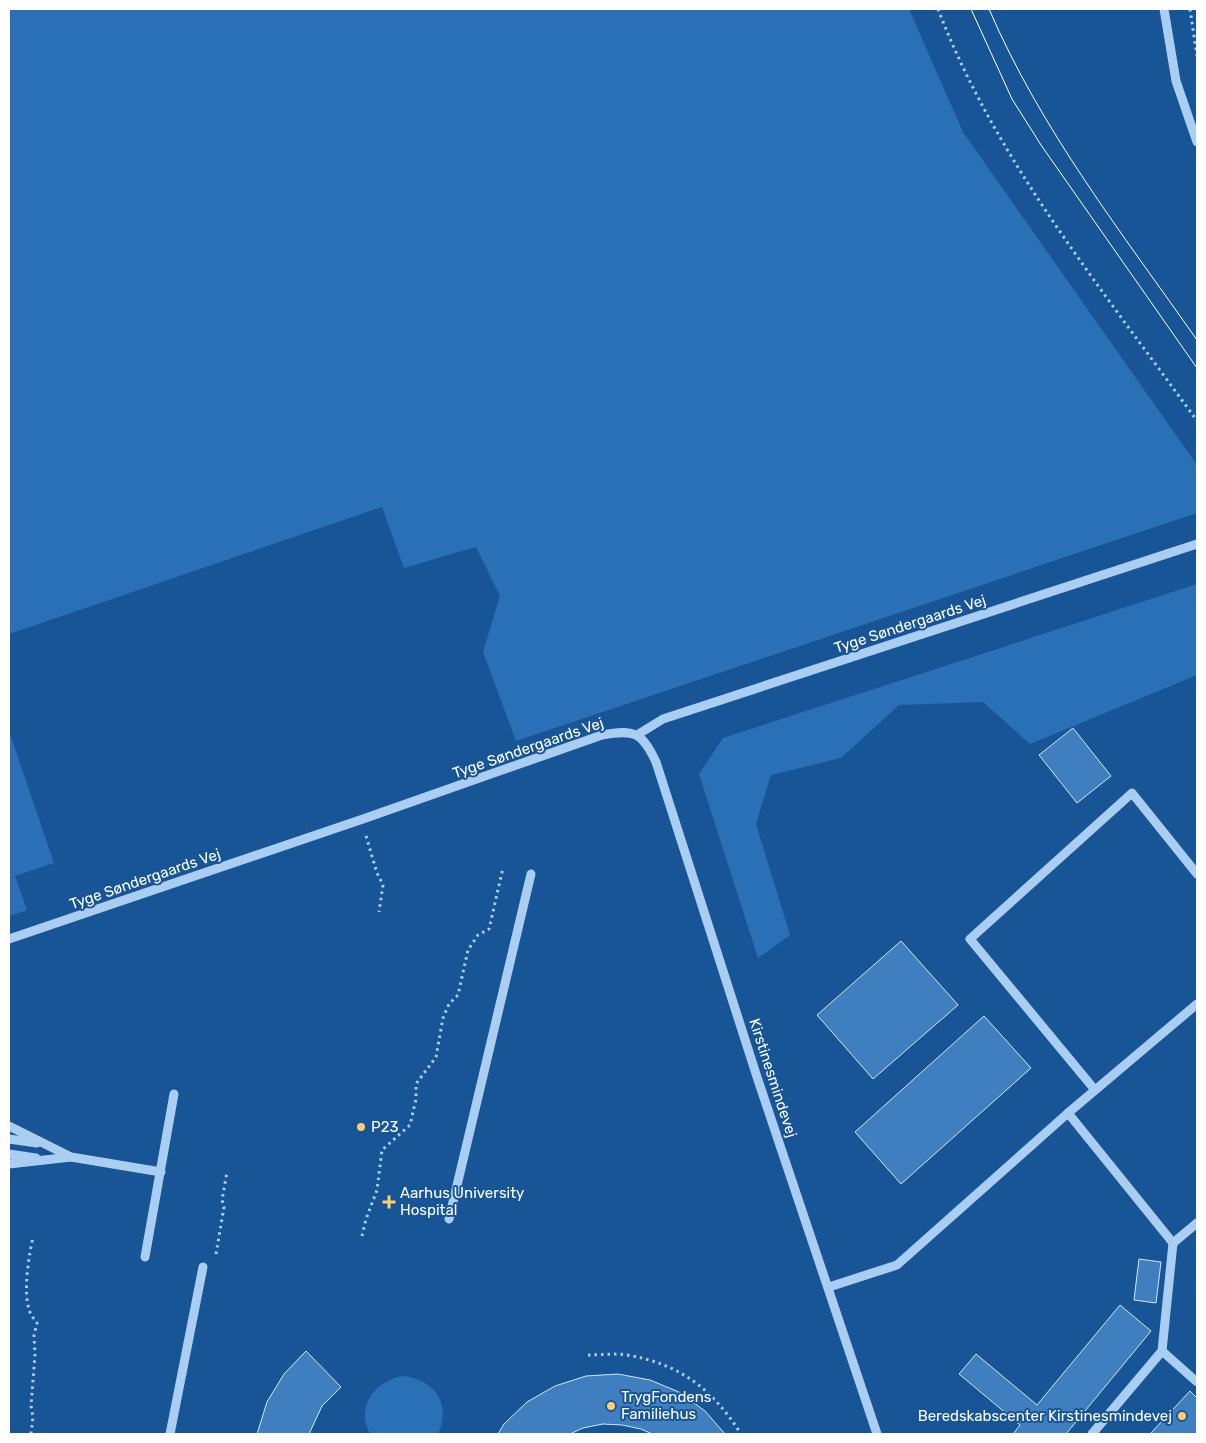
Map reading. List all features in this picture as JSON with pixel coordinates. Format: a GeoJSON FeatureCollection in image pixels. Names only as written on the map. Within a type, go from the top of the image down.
{"type":"FeatureCollection","features":[{"type":"Feature","properties":{"kind":"street"},"geometry":{"type":"LineString","coordinates":[[1164,9],[1176,81],[1197,142]]}},
{"type":"Feature","properties":{"kind":"street","name":"Tyge Søndergaards Vej"},"geometry":{"type":"LineString","coordinates":[[9,939],[363,819],[602,735],[624,731],[637,735],[663,719],[1197,544]]}},
{"type":"Feature","properties":{"kind":"street","name":"Kirstinesmindevej"},"geometry":{"type":"LineString","coordinates":[[637,735],[647,743],[656,762],[757,1077],[877,1434]]}},
{"type":"Feature","properties":{"kind":"street"},"geometry":{"type":"LineString","coordinates":[[1095,1090],[970,939],[1132,793],[1197,874]]}},
{"type":"Feature","properties":{"kind":"street"},"geometry":{"type":"LineString","coordinates":[[449,1219],[531,874]]}},
{"type":"Feature","properties":{"kind":"street"},"geometry":{"type":"LineString","coordinates":[[829,1287],[897,1266],[1068,1113],[1197,1004]]}},
{"type":"Feature","properties":{"kind":"street"},"geometry":{"type":"LineString","coordinates":[[145,1257],[174,1094]]}},
{"type":"Feature","properties":{"kind":"street"},"geometry":{"type":"LineString","coordinates":[[1068,1113],[1173,1243]]}},
{"type":"Feature","properties":{"kind":"street"},"geometry":{"type":"LineString","coordinates":[[9,1126],[71,1156],[160,1172]]}},
{"type":"Feature","properties":{"kind":"street"},"geometry":{"type":"LineString","coordinates":[[9,1139],[47,1145]]}},
{"type":"Feature","properties":{"kind":"street"},"geometry":{"type":"LineString","coordinates":[[9,1154],[47,1160]]}},
{"type":"Feature","properties":{"kind":"street"},"geometry":{"type":"LineString","coordinates":[[9,1164],[71,1156]]}},
{"type":"Feature","properties":{"kind":"street"},"geometry":{"type":"LineString","coordinates":[[1092,1434],[1162,1351],[1173,1243],[1197,1223]]}},
{"type":"Feature","properties":{"kind":"street"},"geometry":{"type":"LineString","coordinates":[[170,1434],[203,1267]]}},
{"type":"Feature","properties":{"kind":"street"},"geometry":{"type":"LineString","coordinates":[[1162,1351],[1197,1382]]}},
{"type":"Feature","properties":{"kind":"path"},"geometry":{"type":"LineString","coordinates":[[938,9],[959,56],[1004,144],[1059,229],[1197,421]]}},
{"type":"Feature","properties":{"kind":"path"},"geometry":{"type":"LineString","coordinates":[[1190,9],[1197,56]]}},
{"type":"Feature","properties":{"kind":"path"},"geometry":{"type":"LineString","coordinates":[[368,844],[383,885],[379,912]]}},
{"type":"Feature","properties":{"kind":"path"},"geometry":{"type":"LineString","coordinates":[[362,1236],[366,1218],[377,1190],[382,1150],[410,1125],[416,1098],[416,1084],[436,1057],[443,1018],[449,1004],[458,995],[468,950],[478,935],[489,929],[503,868]]}},
{"type":"Feature","properties":{"kind":"path"},"geometry":{"type":"LineString","coordinates":[[31,1434],[35,1355],[34,1335],[37,1323],[28,1309],[26,1291],[27,1262],[33,1237]]}},
{"type":"Feature","properties":{"kind":"path"},"geometry":{"type":"LineString","coordinates":[[588,1355],[626,1355],[662,1364],[695,1382],[723,1407],[741,1434]]}},
{"type":"Feature","properties":{"kind":"shaded area"},"geometry":{"type":"Polygon","coordinates":[[[9,9],[909,9],[963,132],[1197,465],[1197,513],[516,741],[483,652],[500,596],[476,547],[404,568],[382,507],[9,634],[9,9]]]}},
{"type":"Feature","properties":{"kind":"shaded area"},"geometry":{"type":"Polygon","coordinates":[[[1197,584],[1197,675],[1030,744],[983,702],[899,705],[841,758],[771,775],[756,824],[790,935],[758,958],[699,774],[723,738],[1197,584]]]}},
{"type":"Feature","properties":{"kind":"shaded area"},"geometry":{"type":"Polygon","coordinates":[[[9,731],[54,863],[15,876],[27,910],[9,916],[9,731]]]}},
{"type":"Feature","properties":{"kind":"shaded area"},"geometry":{"type":"Polygon","coordinates":[[[402,1376],[423,1382],[431,1387],[437,1395],[443,1412],[438,1434],[370,1434],[365,1414],[366,1405],[370,1397],[384,1383],[402,1376]]]}},
{"type":"Feature","properties":{"kind":"building"},"geometry":{"type":"Polygon","coordinates":[[[1073,728],[1111,776],[1077,803],[1039,755],[1073,728]]]}},
{"type":"Feature","properties":{"kind":"building"},"geometry":{"type":"Polygon","coordinates":[[[901,941],[958,1005],[873,1079],[817,1015],[901,941]]]}},
{"type":"Feature","properties":{"kind":"building"},"geometry":{"type":"Polygon","coordinates":[[[984,1016],[1031,1068],[901,1184],[855,1132],[984,1016]]]}},
{"type":"Feature","properties":{"kind":"building"},"geometry":{"type":"Polygon","coordinates":[[[1139,1259],[1161,1262],[1156,1303],[1134,1300],[1139,1259]]]}},
{"type":"Feature","properties":{"kind":"building"},"geometry":{"type":"Polygon","coordinates":[[[1120,1305],[1151,1331],[1066,1434],[1013,1434],[1020,1425],[959,1374],[976,1354],[1037,1405],[1120,1305]]]}},
{"type":"Feature","properties":{"kind":"building"},"geometry":{"type":"Polygon","coordinates":[[[306,1351],[341,1387],[322,1406],[309,1434],[257,1434],[267,1402],[284,1374],[306,1351]]]}},
{"type":"Feature","properties":{"kind":"building","name":"TrygFondens Familiehus"},"geometry":{"type":"Polygon","coordinates":[[[618,1374],[650,1380],[679,1392],[705,1411],[725,1434],[652,1434],[641,1429],[622,1425],[603,1424],[583,1428],[570,1434],[498,1434],[504,1424],[527,1402],[555,1386],[586,1376],[618,1374]]]}},
{"type":"Feature","properties":{"kind":"building","name":"Beredskabscenter Kirstinesmindevej"},"geometry":{"type":"Polygon","coordinates":[[[1190,1391],[1197,1398],[1197,1434],[1150,1434],[1190,1391]]]}},
{"type":"Feature","properties":{"kind":"tram line"},"geometry":{"type":"LineString","coordinates":[[971,9],[1012,99],[1041,145],[1197,368]]}},
{"type":"Feature","properties":{"kind":"tram line"},"geometry":{"type":"LineString","coordinates":[[989,9],[1010,54],[1058,139],[1084,180],[1197,340]]}},
{"type":"Feature","properties":{"kind":"place","name":"P23"},"geometry":{"type":"Point","coordinates":[361,1127]}},
{"type":"Feature","properties":{"kind":"place","name":"Aarhus University Hospital"},"geometry":{"type":"Point","coordinates":[389,1202]}},
{"type":"Feature","properties":{"kind":"place","name":"TrygFondens Familiehus"},"geometry":{"type":"Point","coordinates":[611,1406]}},
{"type":"Feature","properties":{"kind":"place","name":"Beredskabscenter Kirstinesmindevej"},"geometry":{"type":"Point","coordinates":[1182,1416]}}]}
